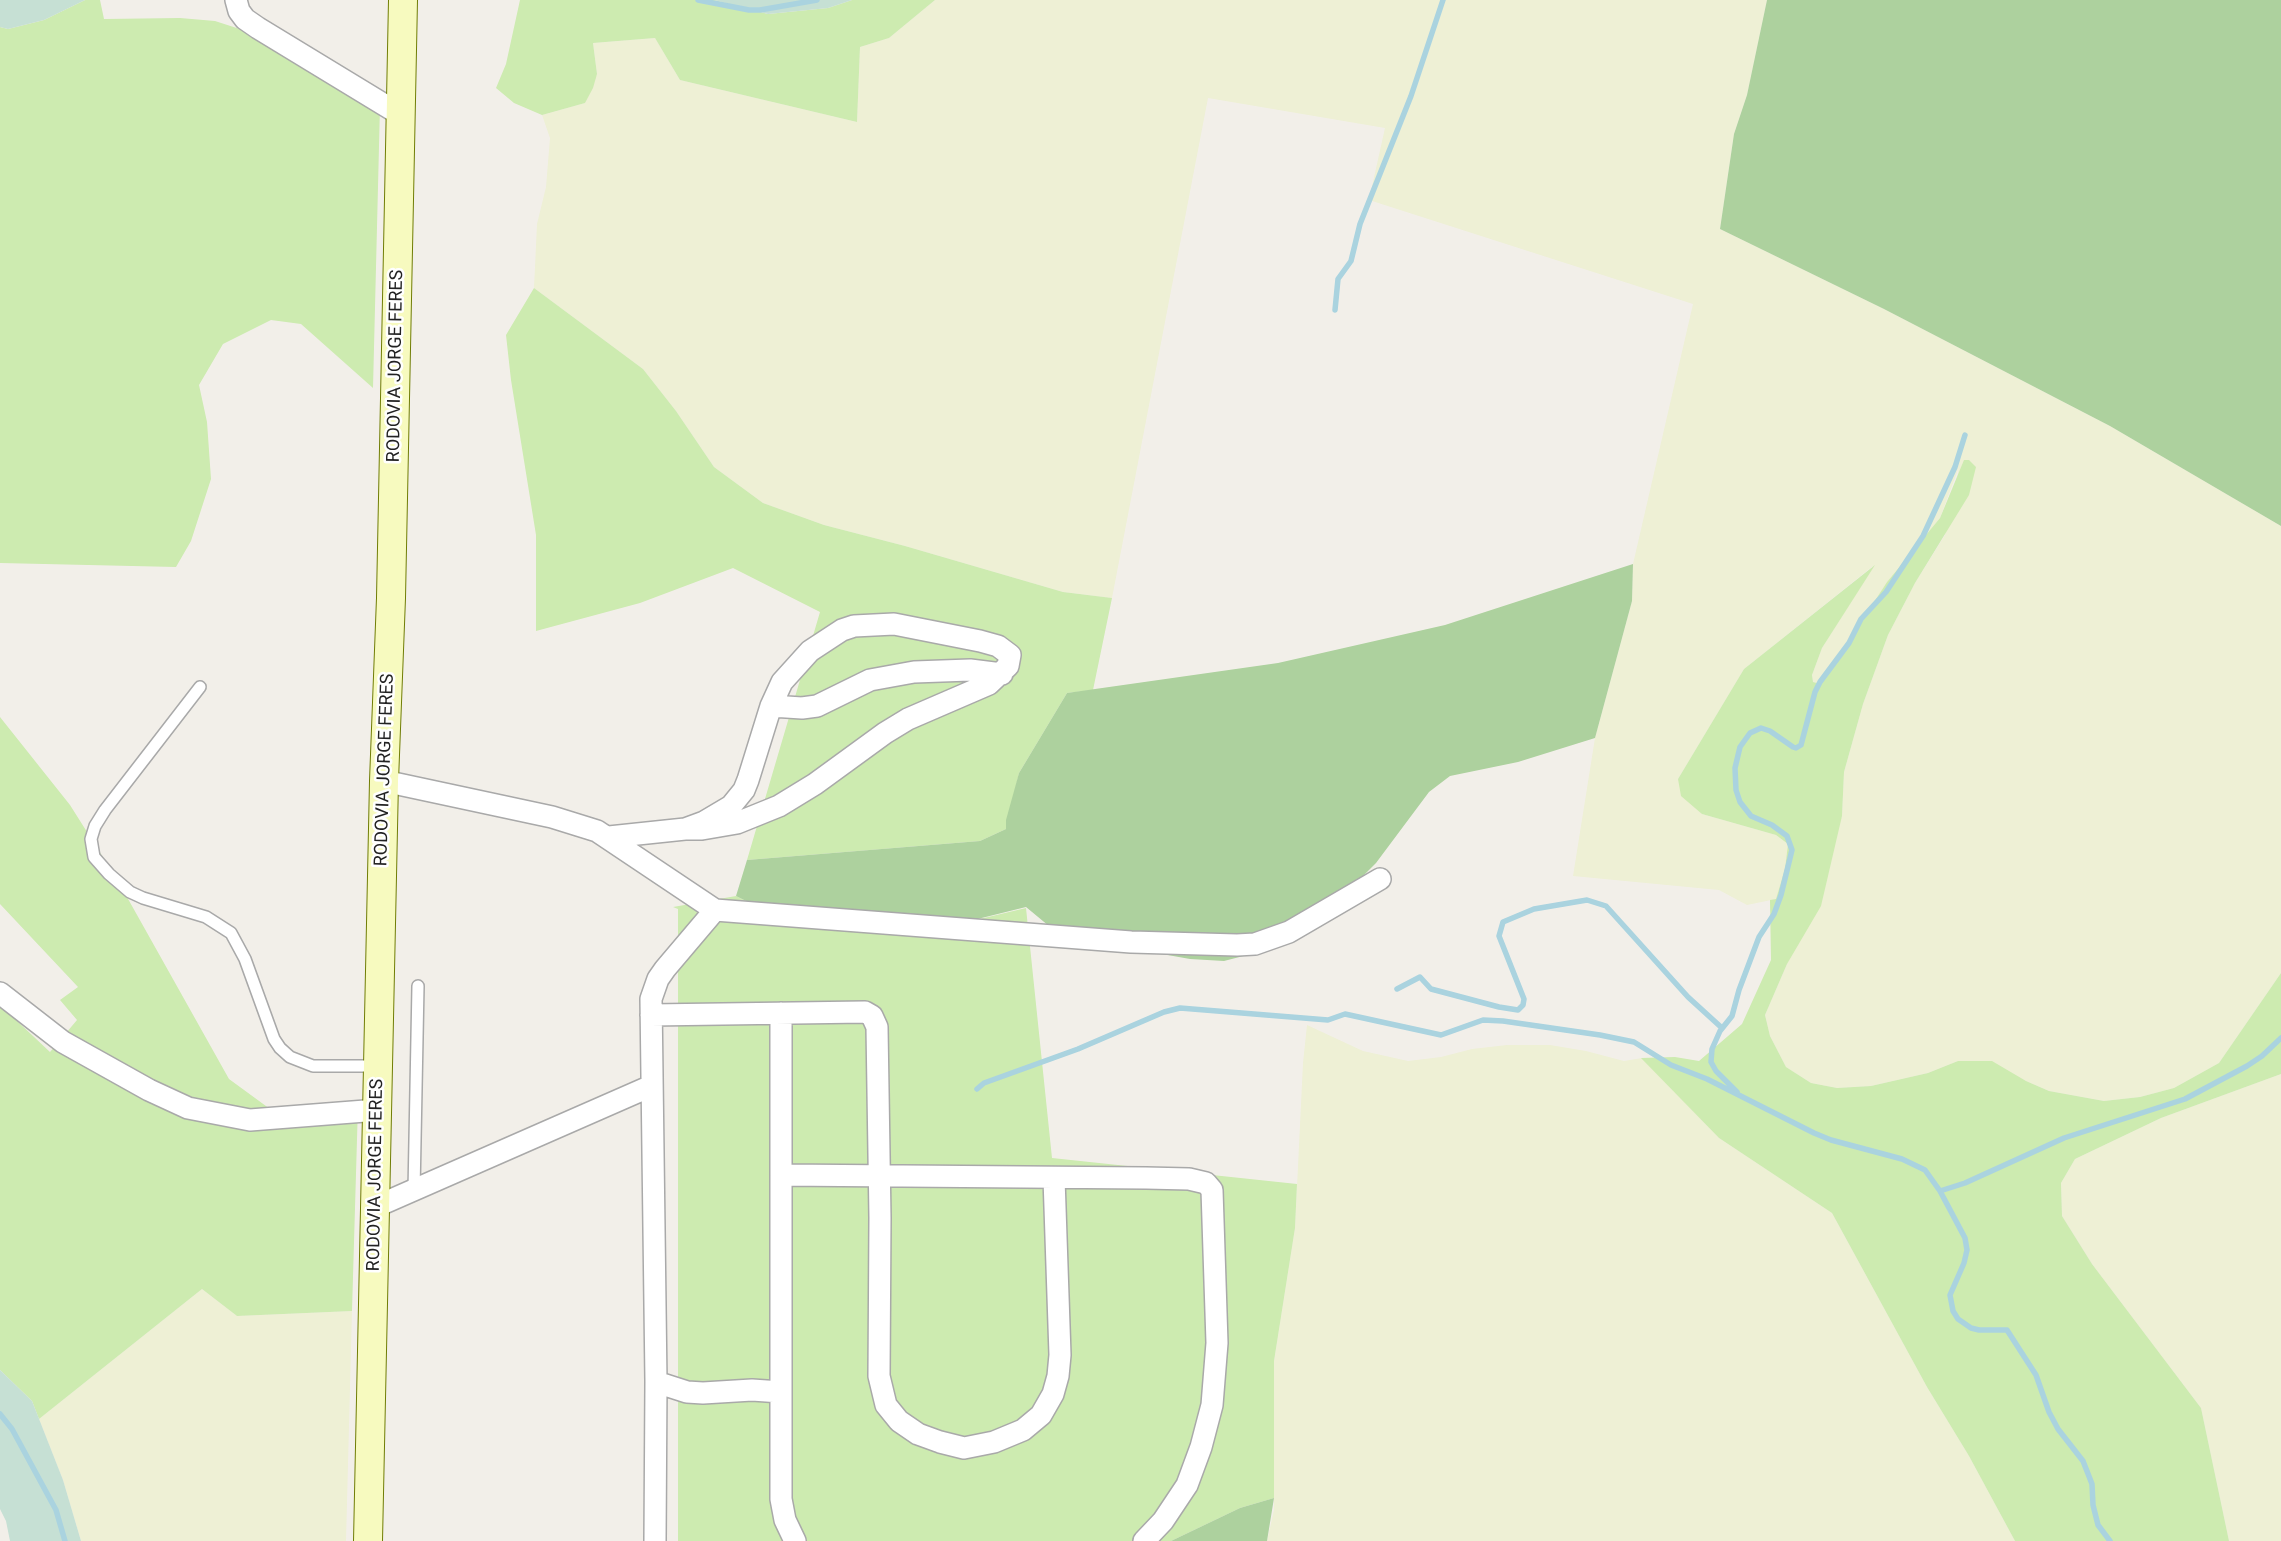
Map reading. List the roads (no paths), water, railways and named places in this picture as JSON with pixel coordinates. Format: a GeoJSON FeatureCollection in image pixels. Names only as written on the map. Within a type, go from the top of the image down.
{"type":"FeatureCollection","features":[{"type":"Feature","properties":{"kind":"main road","name":"RODOVIA JORGE FERES"},"geometry":{"type":"LineString","coordinates":[[368,1541],[384,781],[391,598],[403,0]]}},
{"type":"Feature","properties":{"kind":"street"},"geometry":{"type":"LineString","coordinates":[[236,0],[238,10],[258,28],[401,115]]}},
{"type":"Feature","properties":{"kind":"street"},"geometry":{"type":"LineString","coordinates":[[609,837],[702,829],[737,823],[779,806],[815,784],[885,733],[908,719],[982,688],[1002,674],[1008,666],[1010,655],[998,646],[926,629],[894,624],[854,626],[825,640],[810,651],[782,682],[771,706],[748,780],[738,799],[716,816],[685,829]]}},
{"type":"Feature","properties":{"kind":"street"},"geometry":{"type":"LineString","coordinates":[[771,706],[802,708],[817,706],[870,680],[914,672],[970,670],[1002,674]]}},
{"type":"Feature","properties":{"kind":"street"},"geometry":{"type":"LineString","coordinates":[[384,781],[573,822],[609,837],[715,910],[1131,942],[1237,945],[1255,944],[1289,932],[1380,879]]}},
{"type":"Feature","properties":{"kind":"street"},"geometry":{"type":"LineString","coordinates":[[655,1541],[656,1382],[651,999],[658,979],[715,910]]}},
{"type":"Feature","properties":{"kind":"street"},"geometry":{"type":"LineString","coordinates":[[0,993],[63,1042],[149,1090],[188,1108],[250,1120],[378,1110]]}},
{"type":"Feature","properties":{"kind":"street"},"geometry":{"type":"LineString","coordinates":[[651,1015],[865,1012],[872,1016],[877,1027],[879,1376],[886,1405],[899,1421],[918,1434],[964,1448],[994,1442],[1023,1430],[1041,1415],[1053,1394],[1058,1376],[1060,1355],[1054,1178]]}},
{"type":"Feature","properties":{"kind":"street"},"geometry":{"type":"LineString","coordinates":[[781,1013],[781,1499],[784,1520],[795,1541]]}},
{"type":"Feature","properties":{"kind":"street"},"geometry":{"type":"LineString","coordinates":[[375,1207],[651,1086]]}},
{"type":"Feature","properties":{"kind":"street"},"geometry":{"type":"LineString","coordinates":[[781,1175],[1189,1179],[1206,1184],[1212,1190],[1217,1343],[1212,1405],[1201,1447],[1187,1486],[1163,1521],[1144,1541]]}},
{"type":"Feature","properties":{"kind":"street"},"geometry":{"type":"LineString","coordinates":[[656,1382],[687,1392],[752,1390],[781,1392]]}},
{"type":"Feature","properties":{"kind":"lane"},"geometry":{"type":"LineString","coordinates":[[200,687],[105,810],[95,826],[91,839],[94,857],[108,874],[130,892],[143,898],[206,917],[231,933],[245,959],[274,1039],[290,1057],[313,1066],[379,1066]]}},
{"type":"Feature","properties":{"kind":"lane"},"geometry":{"type":"LineString","coordinates":[[414,1190],[418,986]]}},
{"type":"Feature","properties":{"kind":"waterway"},"geometry":{"type":"LineString","coordinates":[[698,0],[749,10],[760,10],[817,0]]}},
{"type":"Feature","properties":{"kind":"waterway"},"geometry":{"type":"LineString","coordinates":[[1335,310],[1338,279],[1351,261],[1360,224],[1411,96],[1443,0]]}},
{"type":"Feature","properties":{"kind":"waterway"},"geometry":{"type":"LineString","coordinates":[[1737,1092],[1716,1071],[1711,1062],[1712,1049],[1720,1031],[1732,1016],[1739,990],[1759,937],[1774,914],[1781,895],[1792,850],[1787,836],[1772,825],[1751,816],[1740,802],[1736,790],[1735,768],[1740,747],[1750,733],[1761,728],[1770,731],[1793,747],[1796,748],[1801,745],[1815,692],[1820,682],[1849,643],[1861,619],[1886,592],[1923,536],[1955,467],[1965,435]]}},
{"type":"Feature","properties":{"kind":"waterway"},"geometry":{"type":"LineString","coordinates":[[1397,989],[1420,977],[1431,989],[1499,1007],[1518,1010],[1523,1005],[1524,999],[1499,936],[1503,922],[1534,909],[1587,900],[1606,906],[1688,997],[1722,1028]]}},
{"type":"Feature","properties":{"kind":"waterway"},"geometry":{"type":"LineString","coordinates":[[977,1089],[984,1083],[1078,1049],[1164,1012],[1180,1008],[1328,1020],[1345,1014],[1441,1035],[1483,1020],[1503,1021],[1600,1035],[1634,1042],[1671,1065],[1707,1079],[1814,1133],[1831,1140],[1902,1159],[1925,1170],[1940,1191],[1965,1238],[1967,1250],[1964,1263],[1950,1295],[1953,1311],[1958,1319],[1971,1328],[1979,1330],[2007,1330],[2036,1375],[2049,1412],[2058,1429],[2083,1461],[2092,1484],[2093,1505],[2098,1525],[2110,1541]]}},
{"type":"Feature","properties":{"kind":"waterway"},"geometry":{"type":"LineString","coordinates":[[1940,1191],[1965,1183],[2064,1138],[2185,1099],[2247,1066],[2262,1056],[2281,1038]]}},
{"type":"Feature","properties":{"kind":"waterway"},"geometry":{"type":"LineString","coordinates":[[0,1414],[12,1429],[56,1510],[65,1541]]}}]}
